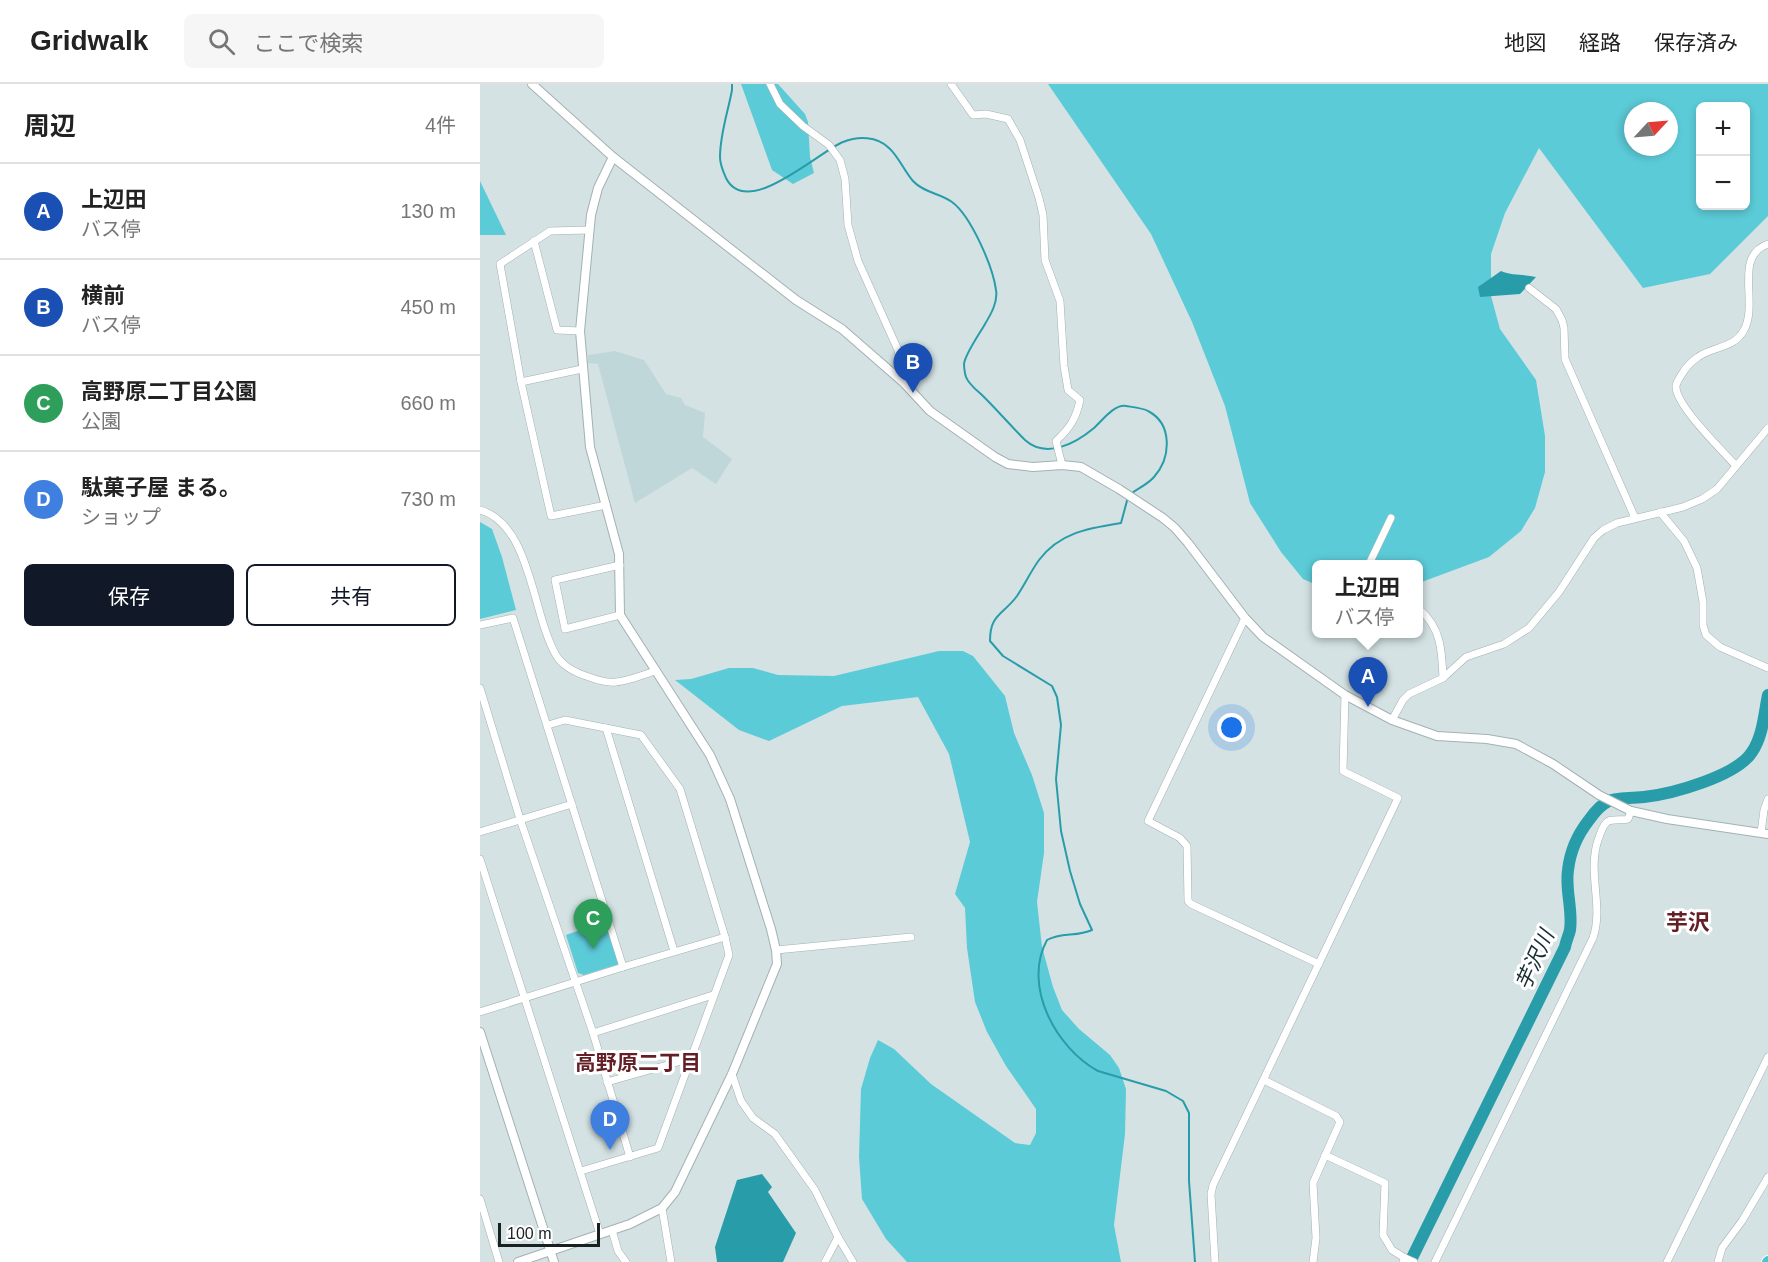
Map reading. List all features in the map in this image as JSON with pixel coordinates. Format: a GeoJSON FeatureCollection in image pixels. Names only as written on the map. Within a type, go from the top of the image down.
{"type":"FeatureCollection","features":[{"type":"Feature","properties":{"kind":"street"},"geometry":{"type":"LineString","coordinates":[[532,84],[613,157],[796,300],[842,329],[904,383],[930,411],[1008,464],[1033,467],[1061,460],[1081,467],[1136,500],[1175,528],[1245,618],[1263,637],[1345,695],[1392,720],[1437,736],[1487,739],[1516,744],[1601,796],[1631,811],[1666,819],[1765,834],[1764,810],[1768,800]]}},
{"type":"Feature","properties":{"kind":"street"},"geometry":{"type":"LineString","coordinates":[[770,84],[780,104],[832,149],[840,160],[845,179],[848,225],[858,261],[898,350],[904,383]]}},
{"type":"Feature","properties":{"kind":"street"},"geometry":{"type":"LineString","coordinates":[[951,84],[973,116],[986,114],[1008,119],[1020,140],[1033,179],[1043,215],[1045,260],[1060,301],[1064,366],[1068,390],[1080,400],[1076,417],[1069,429],[1056,441],[1061,460]]}},
{"type":"Feature","properties":{"kind":"street"},"geometry":{"type":"LineString","coordinates":[[518,1262],[630,1224],[662,1208],[675,1192],[732,1074],[777,964],[776,950],[751,861],[730,800],[710,755],[620,615],[620,565],[590,447],[580,331],[589,230],[598,188],[613,157]]}},
{"type":"Feature","properties":{"kind":"street"},"geometry":{"type":"LineString","coordinates":[[589,230],[550,231],[500,264],[521,382],[551,516],[606,505]]}},
{"type":"Feature","properties":{"kind":"street"},"geometry":{"type":"LineString","coordinates":[[534,240],[557,330],[580,331]]}},
{"type":"Feature","properties":{"kind":"street"},"geometry":{"type":"LineString","coordinates":[[1736,466],[1696,422],[1678,394],[1676,386],[1686,368],[1699,356],[1731,343],[1745,330],[1749,316],[1749,277],[1752,256],[1756,250],[1768,244]]}},
{"type":"Feature","properties":{"kind":"street"},"geometry":{"type":"LineString","coordinates":[[1529,288],[1556,309],[1562,320],[1565,359],[1635,518]]}},
{"type":"Feature","properties":{"kind":"street"},"geometry":{"type":"LineString","coordinates":[[521,382],[582,369]]}},
{"type":"Feature","properties":{"kind":"street"},"geometry":{"type":"LineString","coordinates":[[1392,720],[1402,699],[1443,678],[1466,657],[1504,644],[1529,628],[1559,592],[1599,533],[1609,526],[1683,507],[1710,494],[1768,428]]}},
{"type":"Feature","properties":{"kind":"street"},"geometry":{"type":"LineString","coordinates":[[480,510],[490,513],[501,521],[513,536],[556,656],[574,673],[600,681],[616,682],[655,671]]}},
{"type":"Feature","properties":{"kind":"street"},"geometry":{"type":"LineString","coordinates":[[1660,512],[1684,541],[1697,568],[1706,635],[1720,647],[1766,667]]}},
{"type":"Feature","properties":{"kind":"street"},"geometry":{"type":"LineString","coordinates":[[1371,560],[1391,518]]}},
{"type":"Feature","properties":{"kind":"street"},"geometry":{"type":"LineString","coordinates":[[620,565],[555,580],[565,629],[620,615]]}},
{"type":"Feature","properties":{"kind":"street"},"geometry":{"type":"LineString","coordinates":[[1423,613],[1431,620],[1437,632],[1441,647],[1443,678]]}},
{"type":"Feature","properties":{"kind":"street"},"geometry":{"type":"LineString","coordinates":[[480,625],[513,618],[623,967]]}},
{"type":"Feature","properties":{"kind":"street"},"geometry":{"type":"LineString","coordinates":[[1245,618],[1148,821],[1180,838],[1187,846],[1188,901],[1191,904],[1319,964]]}},
{"type":"Feature","properties":{"kind":"street"},"geometry":{"type":"LineString","coordinates":[[480,688],[520,819],[593,1033],[630,1157]]}},
{"type":"Feature","properties":{"kind":"street"},"geometry":{"type":"LineString","coordinates":[[1215,1262],[1211,1191],[1398,798],[1343,771],[1345,695]]}},
{"type":"Feature","properties":{"kind":"street"},"geometry":{"type":"LineString","coordinates":[[548,725],[565,720],[641,735],[680,789],[729,955],[658,1148],[581,1171]]}},
{"type":"Feature","properties":{"kind":"street"},"geometry":{"type":"LineString","coordinates":[[606,728],[674,951]]}},
{"type":"Feature","properties":{"kind":"street"},"geometry":{"type":"LineString","coordinates":[[480,832],[572,804]]}},
{"type":"Feature","properties":{"kind":"street"},"geometry":{"type":"LineString","coordinates":[[1435,1262],[1593,938],[1597,924],[1597,908],[1593,857],[1600,836],[1606,823],[1626,821],[1631,811]]}},
{"type":"Feature","properties":{"kind":"street"},"geometry":{"type":"LineString","coordinates":[[480,859],[600,1234]]}},
{"type":"Feature","properties":{"kind":"street"},"geometry":{"type":"LineString","coordinates":[[480,1012],[725,937]]}},
{"type":"Feature","properties":{"kind":"street"},"geometry":{"type":"LineString","coordinates":[[776,950],[911,937]]}},
{"type":"Feature","properties":{"kind":"street"},"geometry":{"type":"LineString","coordinates":[[593,1033],[713,995]]}},
{"type":"Feature","properties":{"kind":"street"},"geometry":{"type":"LineString","coordinates":[[480,1032],[554,1262]]}},
{"type":"Feature","properties":{"kind":"street"},"geometry":{"type":"LineString","coordinates":[[1667,1262],[1768,1057]]}},
{"type":"Feature","properties":{"kind":"street"},"geometry":{"type":"LineString","coordinates":[[607,1082],[692,1058]]}},
{"type":"Feature","properties":{"kind":"street"},"geometry":{"type":"LineString","coordinates":[[732,1074],[741,1101],[753,1118],[774,1134],[815,1190],[853,1262]]}},
{"type":"Feature","properties":{"kind":"street"},"geometry":{"type":"LineString","coordinates":[[1264,1080],[1338,1118],[1340,1122],[1313,1183],[1316,1238],[1313,1262]]}},
{"type":"Feature","properties":{"kind":"street"},"geometry":{"type":"LineString","coordinates":[[1325,1155],[1385,1183],[1383,1235],[1392,1250],[1407,1260]]}},
{"type":"Feature","properties":{"kind":"street"},"geometry":{"type":"LineString","coordinates":[[1719,1262],[1722,1248],[1742,1221],[1768,1177]]}},
{"type":"Feature","properties":{"kind":"street"},"geometry":{"type":"LineString","coordinates":[[480,1199],[499,1262]]}},
{"type":"Feature","properties":{"kind":"street"},"geometry":{"type":"LineString","coordinates":[[662,1208],[670,1262]]}},
{"type":"Feature","properties":{"kind":"street"},"geometry":{"type":"LineString","coordinates":[[612,1230],[618,1251],[626,1262]]}},
{"type":"Feature","properties":{"kind":"street"},"geometry":{"type":"LineString","coordinates":[[825,1262],[838,1237]]}},
{"type":"Feature","properties":{"kind":"shaded area"},"geometry":{"type":"Polygon","coordinates":[[[741,84],[778,84],[805,114],[814,173],[793,184],[772,170],[741,84]]]}},
{"type":"Feature","properties":{"kind":"shaded area"},"geometry":{"type":"Polygon","coordinates":[[[1048,84],[1768,84],[1768,216],[1710,274],[1643,288],[1539,148],[1505,213],[1491,254],[1491,296],[1500,329],[1536,380],[1545,436],[1545,472],[1535,508],[1521,531],[1489,557],[1423,582],[1423,560],[1312,560],[1312,583],[1303,579],[1281,552],[1250,503],[1225,406],[1192,322],[1151,234],[1048,84]]]}},
{"type":"Feature","properties":{"kind":"shaded area"},"geometry":{"type":"Polygon","coordinates":[[[480,181],[506,235],[480,235],[480,181]]]}},
{"type":"Feature","properties":{"kind":"shaded area"},"geometry":{"type":"Polygon","coordinates":[[[1501,271],[1536,277],[1520,294],[1480,297],[1478,287],[1501,271]]]}},
{"type":"Feature","properties":{"kind":"shaded area"},"geometry":{"type":"Polygon","coordinates":[[[615,351],[644,360],[666,394],[681,398],[685,405],[705,413],[703,437],[732,459],[716,484],[692,468],[635,503],[598,364],[588,363],[588,355],[615,351]]]}},
{"type":"Feature","properties":{"kind":"shaded area"},"geometry":{"type":"Polygon","coordinates":[[[480,522],[492,529],[516,610],[480,619],[480,522]]]}},
{"type":"Feature","properties":{"kind":"shaded area"},"geometry":{"type":"Polygon","coordinates":[[[939,651],[963,651],[973,656],[1005,696],[1014,733],[1032,775],[1044,813],[1044,853],[1037,902],[1042,947],[1053,987],[1062,1010],[1079,1029],[1110,1055],[1119,1068],[1126,1089],[1125,1134],[1114,1225],[1121,1262],[907,1262],[886,1239],[862,1199],[859,1157],[861,1089],[878,1040],[894,1049],[931,1084],[1015,1143],[1030,1145],[1036,1133],[1036,1109],[1006,1066],[987,1032],[975,1002],[967,948],[965,908],[955,894],[970,842],[949,754],[918,697],[842,706],[769,741],[739,730],[675,680],[691,679],[729,668],[753,668],[778,675],[834,676],[939,651]]]}},
{"type":"Feature","properties":{"kind":"shaded area"},"geometry":{"type":"Polygon","coordinates":[[[606,921],[619,964],[584,975],[578,973],[566,935],[606,921]]]}},
{"type":"Feature","properties":{"kind":"shaded area"},"geometry":{"type":"Polygon","coordinates":[[[762,1174],[772,1187],[768,1192],[796,1233],[783,1262],[717,1262],[715,1247],[737,1180],[762,1174]]]}},
{"type":"Feature","properties":{"kind":"waterway"},"geometry":{"type":"LineString","coordinates":[[732,84],[720,157],[726,178],[736,189],[750,192],[766,188],[783,180],[843,142],[867,138],[879,141],[889,148],[917,185],[947,199],[959,209],[986,256],[996,294],[992,312],[965,360],[964,369],[967,380],[1025,440],[1033,446],[1042,448],[1051,449],[1069,444],[1122,406],[1148,411],[1162,424],[1167,442],[1166,451],[1160,469],[1154,477],[1132,493]]}},
{"type":"Feature","properties":{"kind":"waterway"},"geometry":{"type":"LineString","coordinates":[[1128,497],[1121,523],[1076,533],[1056,543],[1047,551],[1036,564],[1017,596],[995,620],[990,641],[1003,656],[1052,686],[1057,697],[1061,725],[1056,779],[1061,831],[1080,904],[1092,930],[1047,940],[1040,958],[1041,996],[1047,1014],[1057,1032],[1083,1061],[1098,1071],[1166,1091],[1183,1101],[1189,1113],[1189,1181],[1195,1262]]}},
{"type":"Feature","properties":{"kind":"waterway","name":"芋沢川"},"geometry":{"type":"LineString","coordinates":[[1410,1262],[1565,947],[1571,922],[1567,885],[1568,870],[1581,831],[1596,811],[1608,802],[1620,798],[1644,797],[1687,788],[1733,769],[1744,761],[1756,746],[1763,725],[1768,695]]}},
{"type":"Feature","properties":{"kind":"place","name":"横前"},"geometry":{"type":"Point","coordinates":[913,393]}},
{"type":"Feature","properties":{"kind":"place","name":"上辺田"},"geometry":{"type":"Point","coordinates":[1368,707]}},
{"type":"Feature","properties":{"kind":"place","name":"高野原二丁目公園"},"geometry":{"type":"Point","coordinates":[593,949]}},
{"type":"Feature","properties":{"kind":"place","name":"駄菓子屋 まる。"},"geometry":{"type":"Point","coordinates":[610,1150]}},
{"type":"Feature","properties":{"kind":"district","name":"芋沢"},"geometry":{"type":"Point","coordinates":[1688,922]}},
{"type":"Feature","properties":{"kind":"district","name":"高野原二丁目"},"geometry":{"type":"Point","coordinates":[638,1063]}}]}
